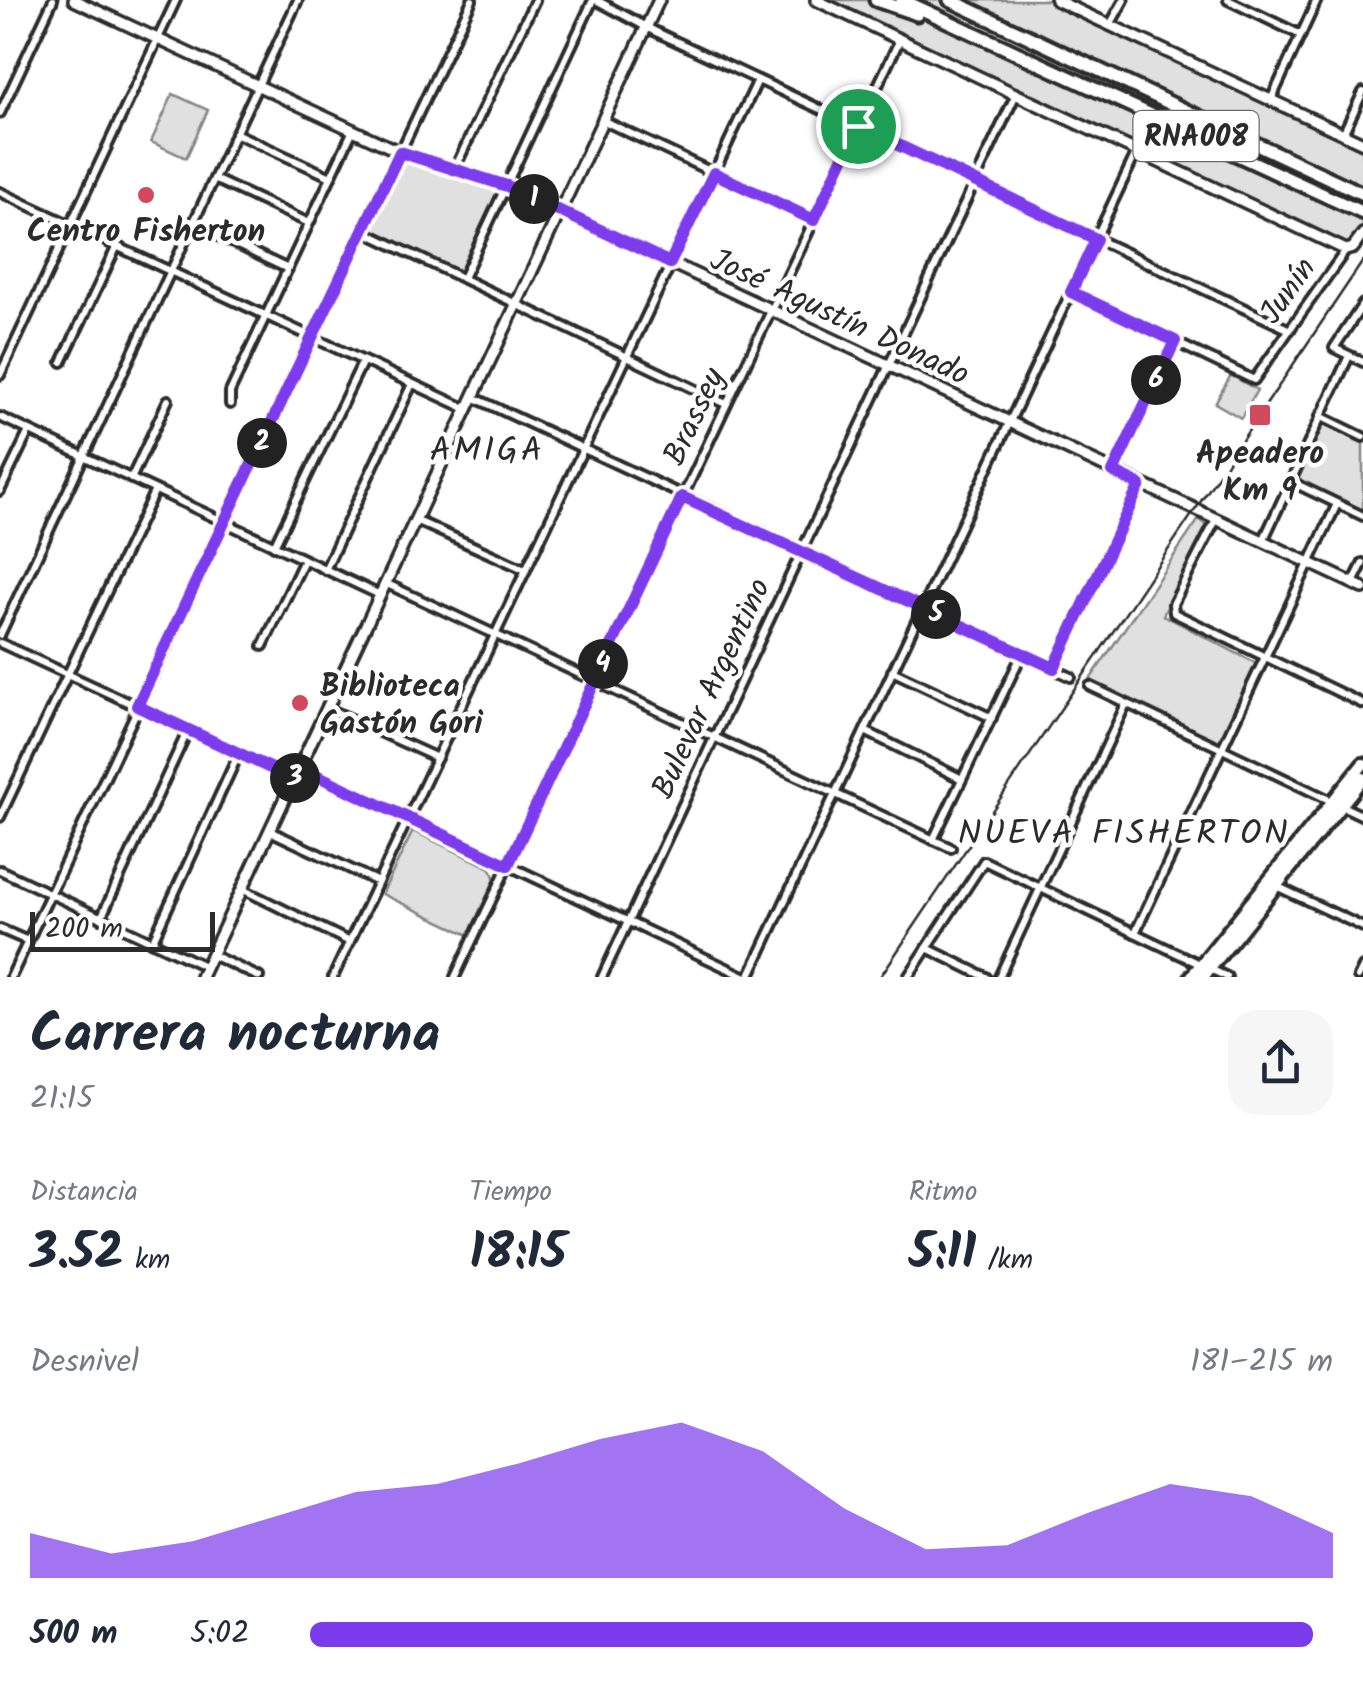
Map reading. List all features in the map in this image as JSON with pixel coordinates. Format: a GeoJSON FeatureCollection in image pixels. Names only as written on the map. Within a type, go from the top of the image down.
{"type":"FeatureCollection","features":[{"type":"Feature","properties":{"kind":"highway"},"geometry":{"type":"LineString","coordinates":[[876,0],[959,28]]}},
{"type":"Feature","properties":{"kind":"highway","name":"RNA008"},"geometry":{"type":"LineString","coordinates":[[902,0],[1363,213]]}},
{"type":"Feature","properties":{"kind":"highway","name":"RNA008"},"geometry":{"type":"LineString","coordinates":[[950,0],[1363,194]]}},
{"type":"Feature","properties":{"kind":"highway"},"geometry":{"type":"LineString","coordinates":[[961,0],[1001,24]]}},
{"type":"Feature","properties":{"kind":"main road","name":"José Agustín Donado"},"geometry":{"type":"LineString","coordinates":[[74,0],[400,152],[507,186],[1358,586]]}},
{"type":"Feature","properties":{"kind":"main road"},"geometry":{"type":"LineString","coordinates":[[204,972],[659,0]]}},
{"type":"Feature","properties":{"kind":"main road"},"geometry":{"type":"LineString","coordinates":[[816,0],[1346,250]]}},
{"type":"Feature","properties":{"kind":"main road"},"geometry":{"type":"LineString","coordinates":[[1058,0],[1363,143]]}},
{"type":"Feature","properties":{"kind":"main road","name":"Junín"},"geometry":{"type":"LineString","coordinates":[[1346,250],[1353,248],[1363,234]]}},
{"type":"Feature","properties":{"kind":"main road"},"geometry":{"type":"LineString","coordinates":[[1337,804],[1363,764]]}},
{"type":"Feature","properties":{"kind":"main road"},"geometry":{"type":"LineString","coordinates":[[1191,977],[1204,970],[1337,804],[1363,778]]}},
{"type":"Feature","properties":{"kind":"street"},"geometry":{"type":"LineString","coordinates":[[0,113],[53,0]]}},
{"type":"Feature","properties":{"kind":"street"},"geometry":{"type":"LineString","coordinates":[[0,375],[176,0]]}},
{"type":"Feature","properties":{"kind":"street"},"geometry":{"type":"LineString","coordinates":[[294,779],[0,639],[298,0]]}},
{"type":"Feature","properties":{"kind":"street"},"geometry":{"type":"LineString","coordinates":[[11,977],[472,0]]}},
{"type":"Feature","properties":{"kind":"street"},"geometry":{"type":"LineString","coordinates":[[455,168],[535,0]]}},
{"type":"Feature","properties":{"kind":"street"},"geometry":{"type":"LineString","coordinates":[[463,278],[594,0],[1290,330]]}},
{"type":"Feature","properties":{"kind":"street"},"geometry":{"type":"LineString","coordinates":[[1110,25],[1124,0]]}},
{"type":"Feature","properties":{"kind":"street"},"geometry":{"type":"LineString","coordinates":[[1228,0],[1301,34]]}},
{"type":"Feature","properties":{"kind":"street"},"geometry":{"type":"LineString","coordinates":[[1270,100],[1318,0]]}},
{"type":"Feature","properties":{"kind":"street","name":"Brassey"},"geometry":{"type":"LineString","coordinates":[[456,977],[900,39]]}},
{"type":"Feature","properties":{"kind":"street"},"geometry":{"type":"LineString","coordinates":[[334,977],[758,80]]}},
{"type":"Feature","properties":{"kind":"street"},"geometry":{"type":"LineString","coordinates":[[1343,134],[1363,92]]}},
{"type":"Feature","properties":{"kind":"street","name":"Bulevar Argentino"},"geometry":{"type":"LineString","coordinates":[[602,977],[1016,94]]}},
{"type":"Feature","properties":{"kind":"street"},"geometry":{"type":"LineString","coordinates":[[602,120],[814,220]]}},
{"type":"Feature","properties":{"kind":"street"},"geometry":{"type":"LineString","coordinates":[[230,404],[230,392],[352,130]]}},
{"type":"Feature","properties":{"kind":"street"},"geometry":{"type":"LineString","coordinates":[[235,133],[331,177]]}},
{"type":"Feature","properties":{"kind":"street"},"geometry":{"type":"LineString","coordinates":[[299,767],[748,977],[1137,151]]}},
{"type":"Feature","properties":{"kind":"street"},"geometry":{"type":"LineString","coordinates":[[214,178],[309,223]]}},
{"type":"Feature","properties":{"kind":"street"},"geometry":{"type":"LineString","coordinates":[[0,192],[466,409]]}},
{"type":"Feature","properties":{"kind":"street"},"geometry":{"type":"LineString","coordinates":[[193,224],[288,269]]}},
{"type":"Feature","properties":{"kind":"street"},"geometry":{"type":"LineString","coordinates":[[364,232],[726,404]]}},
{"type":"Feature","properties":{"kind":"street"},"geometry":{"type":"LineString","coordinates":[[62,362],[117,246]]}},
{"type":"Feature","properties":{"kind":"street","name":"Junín"},"geometry":{"type":"LineString","coordinates":[[1175,341],[1254,380],[1346,250]]}},
{"type":"Feature","properties":{"kind":"street"},"geometry":{"type":"LineString","coordinates":[[1071,292],[1175,341],[1113,472]]}},
{"type":"Feature","properties":{"kind":"street"},"geometry":{"type":"LineString","coordinates":[[1363,304],[1334,348],[1363,362]]}},
{"type":"Feature","properties":{"kind":"street"},"geometry":{"type":"LineString","coordinates":[[1263,542],[1349,356]]}},
{"type":"Feature","properties":{"kind":"street"},"geometry":{"type":"LineString","coordinates":[[274,546],[362,361]]}},
{"type":"Feature","properties":{"kind":"street"},"geometry":{"type":"LineString","coordinates":[[325,570],[412,384]]}},
{"type":"Feature","properties":{"kind":"street"},"geometry":{"type":"LineString","coordinates":[[473,397],[1072,677]]}},
{"type":"Feature","properties":{"kind":"street"},"geometry":{"type":"LineString","coordinates":[[131,479],[168,400]]}},
{"type":"Feature","properties":{"kind":"street"},"geometry":{"type":"LineString","coordinates":[[1320,416],[1363,436]]}},
{"type":"Feature","properties":{"kind":"street"},"geometry":{"type":"LineString","coordinates":[[0,417],[380,595]]}},
{"type":"Feature","properties":{"kind":"street"},"geometry":{"type":"LineString","coordinates":[[0,491],[28,430]]}},
{"type":"Feature","properties":{"kind":"street"},"geometry":{"type":"LineString","coordinates":[[1290,481],[1363,516]]}},
{"type":"Feature","properties":{"kind":"street"},"geometry":{"type":"LineString","coordinates":[[1054,668],[1140,485]]}},
{"type":"Feature","properties":{"kind":"street"},"geometry":{"type":"LineString","coordinates":[[0,817],[155,490]]}},
{"type":"Feature","properties":{"kind":"street"},"geometry":{"type":"LineString","coordinates":[[1135,933],[1337,504]]}},
{"type":"Feature","properties":{"kind":"street"},"geometry":{"type":"LineString","coordinates":[[415,520],[526,570]]}},
{"type":"Feature","properties":{"kind":"street"},"geometry":{"type":"LineString","coordinates":[[1216,520],[1173,604],[1174,613],[1363,704]]}},
{"type":"Feature","properties":{"kind":"street"},"geometry":{"type":"LineString","coordinates":[[263,646],[304,560]]}},
{"type":"Feature","properties":{"kind":"street"},"geometry":{"type":"LineString","coordinates":[[1358,586],[1363,563]]}},
{"type":"Feature","properties":{"kind":"street"},"geometry":{"type":"LineString","coordinates":[[386,583],[951,848]]}},
{"type":"Feature","properties":{"kind":"street"},"geometry":{"type":"LineString","coordinates":[[933,840],[1022,654]]}},
{"type":"Feature","properties":{"kind":"street"},"geometry":{"type":"LineString","coordinates":[[892,672],[992,718]]}},
{"type":"Feature","properties":{"kind":"street"},"geometry":{"type":"LineString","coordinates":[[1090,686],[1363,816]]}},
{"type":"Feature","properties":{"kind":"street"},"geometry":{"type":"LineString","coordinates":[[1000,977],[1126,704]]}},
{"type":"Feature","properties":{"kind":"street"},"geometry":{"type":"LineString","coordinates":[[326,708],[437,758]]}},
{"type":"Feature","properties":{"kind":"street"},"geometry":{"type":"LineString","coordinates":[[102,918],[188,730]]}},
{"type":"Feature","properties":{"kind":"street"},"geometry":{"type":"LineString","coordinates":[[865,730],[963,779]]}},
{"type":"Feature","properties":{"kind":"street"},"geometry":{"type":"LineString","coordinates":[[152,942],[239,753]]}},
{"type":"Feature","properties":{"kind":"street"},"geometry":{"type":"LineString","coordinates":[[270,831],[378,882]]}},
{"type":"Feature","properties":{"kind":"street"},"geometry":{"type":"LineString","coordinates":[[908,977],[984,862],[1204,970],[1227,977]]}},
{"type":"Feature","properties":{"kind":"street"},"geometry":{"type":"LineString","coordinates":[[0,870],[152,942],[204,972]]}},
{"type":"Feature","properties":{"kind":"street"},"geometry":{"type":"LineString","coordinates":[[1272,884],[1363,927]]}},
{"type":"Feature","properties":{"kind":"street"},"geometry":{"type":"LineString","coordinates":[[242,890],[350,942]]}},
{"type":"Feature","properties":{"kind":"street"},"geometry":{"type":"LineString","coordinates":[[0,929],[28,941]]}},
{"type":"Feature","properties":{"kind":"street"},"geometry":{"type":"LineString","coordinates":[[927,948],[986,977]]}},
{"type":"Feature","properties":{"kind":"street"},"geometry":{"type":"LineString","coordinates":[[212,955],[259,977]]}},
{"type":"Feature","properties":{"kind":"street"},"geometry":{"type":"LineString","coordinates":[[1358,977],[1363,966]]}},
{"type":"Feature","properties":{"kind":"shaded area"},"geometry":{"type":"Polygon","coordinates":[[[817,0],[1056,0],[1363,143],[1363,234],[1346,250],[817,0]]]}},
{"type":"Feature","properties":{"kind":"shaded area"},"geometry":{"type":"Polygon","coordinates":[[[173,94],[208,110],[186,158],[151,142],[173,94]]]}},
{"type":"Feature","properties":{"kind":"shaded area"},"geometry":{"type":"Polygon","coordinates":[[[404,156],[498,187],[499,197],[460,273],[370,232],[373,214],[404,156]]]}},
{"type":"Feature","properties":{"kind":"shaded area"},"geometry":{"type":"Polygon","coordinates":[[[1231,375],[1257,390],[1241,418],[1215,403],[1231,375]]]}},
{"type":"Feature","properties":{"kind":"shaded area"},"geometry":{"type":"Polygon","coordinates":[[[1320,416],[1363,437],[1363,516],[1290,481],[1320,416]]]}},
{"type":"Feature","properties":{"kind":"shaded area"},"geometry":{"type":"Polygon","coordinates":[[[1199,519],[1208,526],[1163,615],[1257,664],[1219,744],[1089,681],[1199,519]]]}},
{"type":"Feature","properties":{"kind":"shaded area"},"geometry":{"type":"Polygon","coordinates":[[[413,831],[491,868],[495,880],[469,935],[382,894],[413,831]]]}},
{"type":"Feature","properties":{"kind":"railway"},"geometry":{"type":"LineString","coordinates":[[880,977],[1363,261]]}},
{"type":"Feature","properties":{"kind":"place","name":"Centro Fisherton"},"geometry":{"type":"Point","coordinates":[146,195]}},
{"type":"Feature","properties":{"kind":"place","name":"Apeadero Km 9"},"geometry":{"type":"Point","coordinates":[1260,415]}},
{"type":"Feature","properties":{"kind":"place","name":"Biblioteca Gastón Gori"},"geometry":{"type":"Point","coordinates":[300,703]}},
{"type":"Feature","properties":{"kind":"district","name":"AMIGA"},"geometry":{"type":"Point","coordinates":[487,449]}},
{"type":"Feature","properties":{"kind":"district","name":"NUEVA FISHERTON"},"geometry":{"type":"Point","coordinates":[1124,832]}},
{"type":"Feature","properties":{"kind":"route"},"geometry":{"type":"LineString","coordinates":[[858,126],[1096,239],[1071,292],[1175,341],[1113,472],[1140,485],[1054,668],[682,497],[508,865],[299,767],[294,779],[137,706],[400,152],[507,186],[670,263],[714,173],[814,220],[858,126]]}}]}
